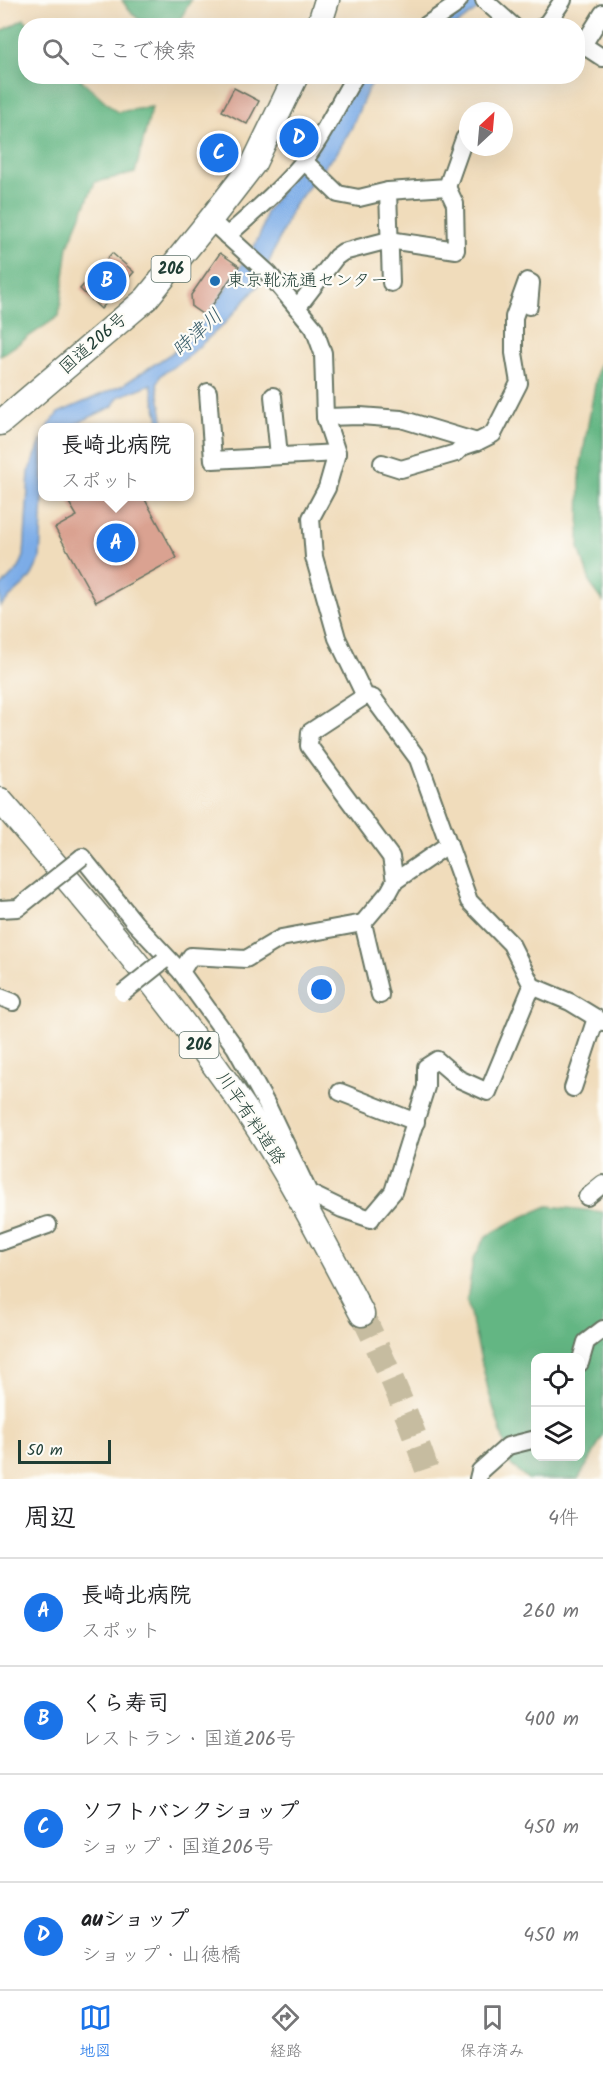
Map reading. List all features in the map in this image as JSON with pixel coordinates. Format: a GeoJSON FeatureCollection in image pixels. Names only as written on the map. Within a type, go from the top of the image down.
{"type":"FeatureCollection","features":[{"type":"Feature","properties":{"kind":"highway"},"geometry":{"type":"LineString","coordinates":[[321,18],[327,0]]}},
{"type":"Feature","properties":{"kind":"highway","name":"国道206号"},"geometry":{"type":"LineString","coordinates":[[0,423],[146,298],[219,228],[292,84]]}},
{"type":"Feature","properties":{"kind":"highway","name":"川平有料道路"},"geometry":{"type":"LineString","coordinates":[[0,800],[162,996],[249,1114],[317,1228],[359,1318],[244,1126],[151,1000],[42,862],[0,813]]}},
{"type":"Feature","properties":{"kind":"street"},"geometry":{"type":"LineString","coordinates":[[437,18],[459,0]]}},
{"type":"Feature","properties":{"kind":"street"},"geometry":{"type":"LineString","coordinates":[[551,18],[563,0]]}},
{"type":"Feature","properties":{"kind":"street"},"geometry":{"type":"LineString","coordinates":[[487,3],[504,18]]}},
{"type":"Feature","properties":{"kind":"street"},"geometry":{"type":"LineString","coordinates":[[585,42],[603,14]]}},
{"type":"Feature","properties":{"kind":"street"},"geometry":{"type":"LineString","coordinates":[[585,46],[603,58]]}},
{"type":"Feature","properties":{"kind":"street"},"geometry":{"type":"LineString","coordinates":[[350,84],[304,161],[258,209],[219,228],[269,274],[314,328],[323,353],[325,417],[338,453],[327,488],[311,518],[314,557],[337,638],[365,696]]}},
{"type":"Feature","properties":{"kind":"street"},"geometry":{"type":"LineString","coordinates":[[297,308],[336,257],[343,252],[389,240],[456,250],[455,204],[447,187],[459,153]]}},
{"type":"Feature","properties":{"kind":"street"},"geometry":{"type":"LineString","coordinates":[[304,161],[338,194],[359,198],[388,191],[447,187]]}},
{"type":"Feature","properties":{"kind":"street"},"geometry":{"type":"LineString","coordinates":[[388,191],[391,283]]}},
{"type":"Feature","properties":{"kind":"street"},"geometry":{"type":"LineString","coordinates":[[382,463],[401,469],[456,453],[462,447],[493,434],[519,383],[514,353],[514,317],[527,281],[531,283],[529,306]]}},
{"type":"Feature","properties":{"kind":"street"},"geometry":{"type":"LineString","coordinates":[[208,392],[213,460],[338,453]]}},
{"type":"Feature","properties":{"kind":"street"},"geometry":{"type":"LineString","coordinates":[[273,396],[279,456]]}},
{"type":"Feature","properties":{"kind":"street"},"geometry":{"type":"LineString","coordinates":[[325,417],[360,416],[401,419],[477,442]]}},
{"type":"Feature","properties":{"kind":"street"},"geometry":{"type":"LineString","coordinates":[[395,881],[391,857],[309,746],[310,732],[365,696],[373,698],[418,759],[470,901],[511,944],[532,986],[570,1002],[600,1020],[573,1088]]}},
{"type":"Feature","properties":{"kind":"street"},"geometry":{"type":"LineString","coordinates":[[181,972],[191,956],[246,959],[281,938],[363,923],[389,892],[395,881],[449,844]]}},
{"type":"Feature","properties":{"kind":"street"},"geometry":{"type":"LineString","coordinates":[[0,909],[18,908],[82,857],[135,923],[181,972],[235,1047],[267,1105],[309,1193],[342,1209],[371,1218],[393,1192],[426,1087],[426,1067],[437,1060],[459,1079],[488,1092],[532,986]]}},
{"type":"Feature","properties":{"kind":"street"},"geometry":{"type":"LineString","coordinates":[[363,923],[380,995]]}},
{"type":"Feature","properties":{"kind":"street"},"geometry":{"type":"LineString","coordinates":[[123,993],[163,961]]}},
{"type":"Feature","properties":{"kind":"street"},"geometry":{"type":"LineString","coordinates":[[340,1092],[416,1122]]}},
{"type":"Feature","properties":{"kind":"street"},"geometry":{"type":"LineString","coordinates":[[587,1197],[603,1184]]}},
{"type":"Feature","properties":{"kind":"street"},"geometry":{"type":"LineString","coordinates":[[0,1242],[48,1226]]}},
{"type":"Feature","properties":{"kind":"street"},"geometry":{"type":"LineString","coordinates":[[583,1353],[586,1342],[603,1329]]}},
{"type":"Feature","properties":{"kind":"street"},"geometry":{"type":"LineString","coordinates":[[478,1479],[480,1471],[508,1446],[531,1439]]}},
{"type":"Feature","properties":{"kind":"green space"},"geometry":{"type":"Polygon","coordinates":[[[122,0],[191,0],[181,18],[138,18],[122,0]]]}},
{"type":"Feature","properties":{"kind":"green space"},"geometry":{"type":"Polygon","coordinates":[[[18,22],[18,84],[86,84],[117,112],[152,107],[135,173],[95,182],[68,246],[59,316],[0,356],[0,32],[18,22]]]}},
{"type":"Feature","properties":{"kind":"green space"},"geometry":{"type":"Polygon","coordinates":[[[603,358],[603,601],[591,585],[579,548],[580,470],[598,368],[603,358]]]}},
{"type":"Feature","properties":{"kind":"green space"},"geometry":{"type":"Polygon","coordinates":[[[548,1206],[603,1212],[603,1435],[578,1479],[528,1479],[511,1465],[489,1393],[467,1301],[473,1260],[486,1236],[548,1206]]]}},
{"type":"Feature","properties":{"kind":"water"},"geometry":{"type":"Polygon","coordinates":[[[465,0],[490,0],[466,18],[441,18],[465,0]]]}},
{"type":"Feature","properties":{"kind":"water","name":"時津川"},"geometry":{"type":"Polygon","coordinates":[[[357,84],[372,84],[351,129],[335,156],[293,207],[259,285],[224,324],[185,359],[161,375],[157,384],[164,423],[160,423],[151,384],[118,397],[112,407],[77,423],[51,423],[58,413],[123,385],[181,347],[202,324],[254,247],[262,230],[266,212],[357,84]]]}},
{"type":"Feature","properties":{"kind":"water"},"geometry":{"type":"Polygon","coordinates":[[[38,449],[38,501],[43,501],[40,559],[25,584],[0,606],[0,587],[19,568],[24,556],[29,472],[38,449]]]}},
{"type":"Feature","properties":{"kind":"building"},"geometry":{"type":"Polygon","coordinates":[[[234,88],[259,101],[247,124],[222,111],[234,88]]]}},
{"type":"Feature","properties":{"kind":"building"},"geometry":{"type":"Polygon","coordinates":[[[297,124],[311,131],[298,151],[287,145],[297,124]]]}},
{"type":"Feature","properties":{"kind":"building"},"geometry":{"type":"Polygon","coordinates":[[[218,135],[237,147],[220,172],[201,159],[218,135]]]}},
{"type":"Feature","properties":{"kind":"building"},"geometry":{"type":"Polygon","coordinates":[[[112,253],[134,272],[101,309],[80,289],[112,253]]]}},
{"type":"Feature","properties":{"kind":"building","name":"東京靴流通センター"},"geometry":{"type":"Polygon","coordinates":[[[220,253],[239,266],[205,316],[192,307],[191,295],[220,253]]]}},
{"type":"Feature","properties":{"kind":"building"},"geometry":{"type":"Polygon","coordinates":[[[68,501],[146,501],[177,558],[96,602],[55,528],[77,516],[68,501]]]}},
{"type":"Feature","properties":{"kind":"tunnel"},"geometry":{"type":"LineString","coordinates":[[362,1314],[399,1395],[430,1479]]}},
{"type":"Feature","properties":{"kind":"place","name":"auショップ"},"geometry":{"type":"Point","coordinates":[299,138]}},
{"type":"Feature","properties":{"kind":"place","name":"ソフトバンクショップ"},"geometry":{"type":"Point","coordinates":[219,153]}},
{"type":"Feature","properties":{"kind":"place","name":"くら寿司"},"geometry":{"type":"Point","coordinates":[107,281]}},
{"type":"Feature","properties":{"kind":"place","name":"東京靴流通センター"},"geometry":{"type":"Point","coordinates":[215,281]}},
{"type":"Feature","properties":{"kind":"place","name":"長崎北病院"},"geometry":{"type":"Point","coordinates":[116,543]}}]}
